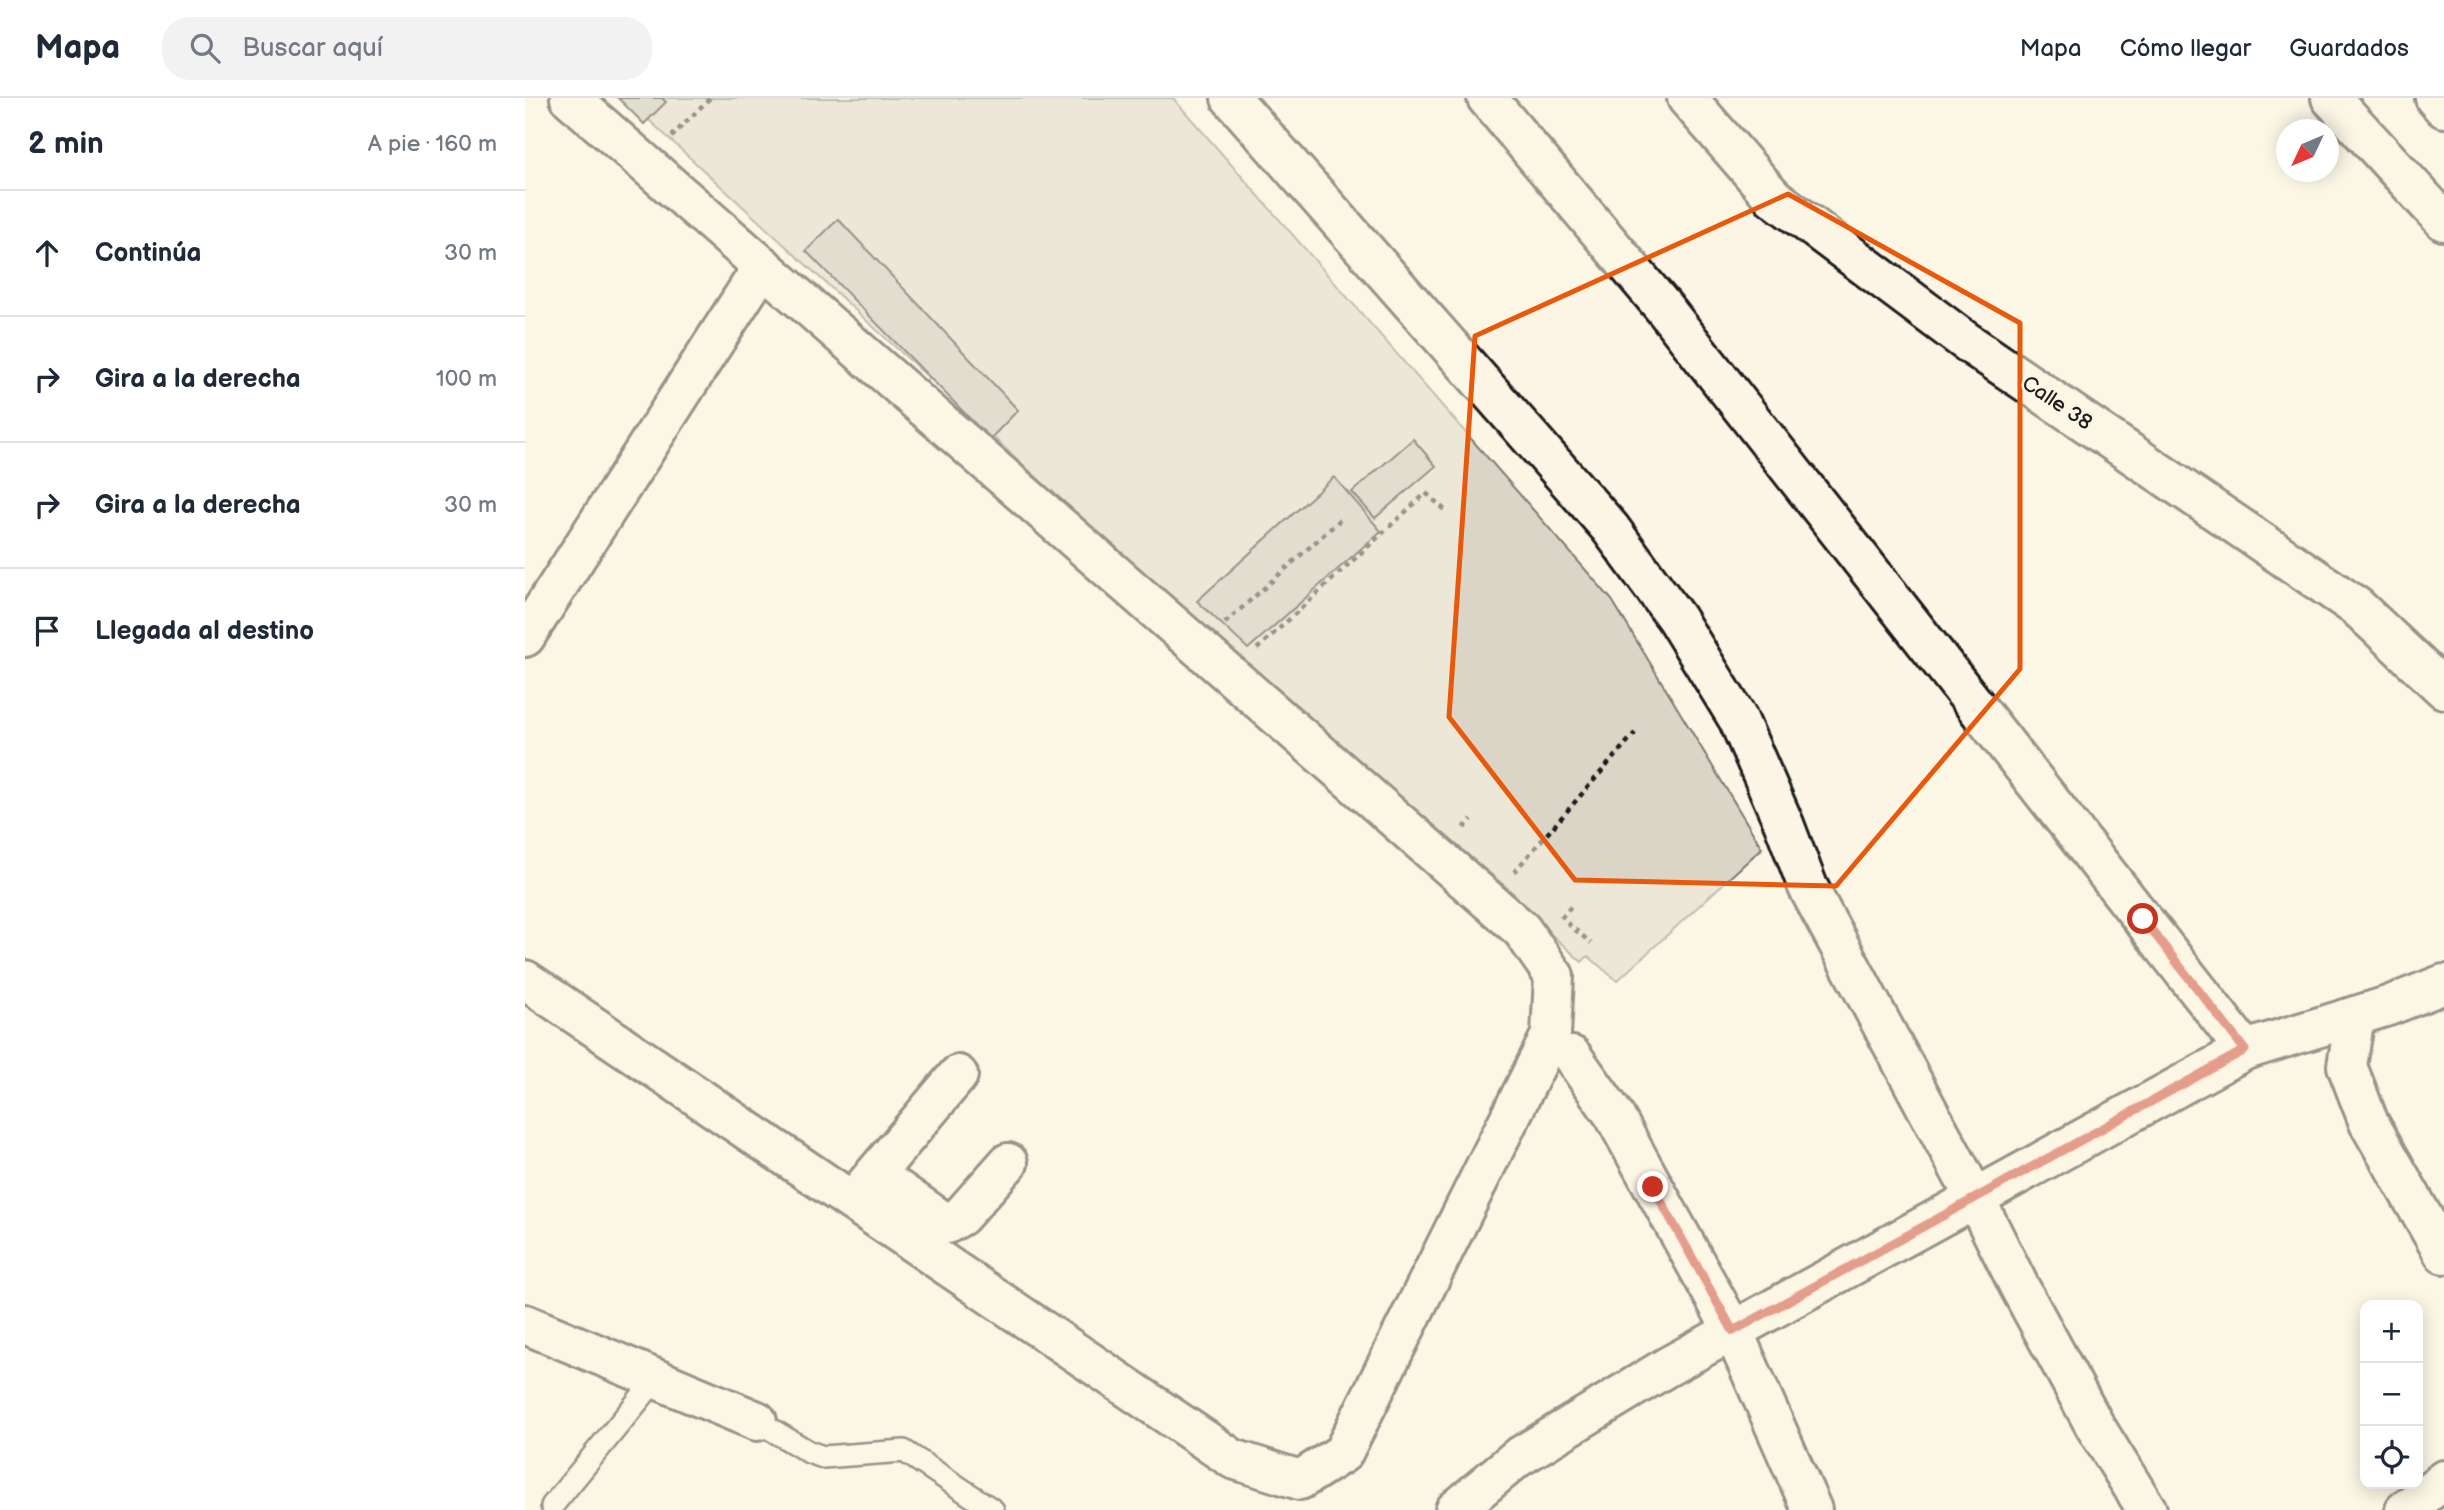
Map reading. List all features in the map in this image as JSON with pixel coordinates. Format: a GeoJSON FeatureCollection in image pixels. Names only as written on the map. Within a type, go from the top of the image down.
{"type":"FeatureCollection","features":[{"type":"Feature","properties":{"kind":"street"},"geometry":{"type":"LineString","coordinates":[[525,980],[864,1188],[1233,1459],[1300,1480],[1343,1453],[1551,1035],[1554,976],[1522,930],[570,98]]}},
{"type":"Feature","properties":{"kind":"street"},"geometry":{"type":"LineString","coordinates":[[1231,98],[1610,528],[1676,618],[1738,719],[1808,887],[2095,1426],[2147,1510]]}},
{"type":"Feature","properties":{"kind":"street"},"geometry":{"type":"LineString","coordinates":[[1487,98],[1664,308],[2245,1050]]}},
{"type":"Feature","properties":{"kind":"street","name":"Calle 38"},"geometry":{"type":"LineString","coordinates":[[1687,98],[1773,197],[1964,340],[2357,607],[2444,690]]}},
{"type":"Feature","properties":{"kind":"street"},"geometry":{"type":"LineString","coordinates":[[2332,98],[2444,221]]}},
{"type":"Feature","properties":{"kind":"street"},"geometry":{"type":"LineString","coordinates":[[2435,98],[2444,108]]}},
{"type":"Feature","properties":{"kind":"street"},"geometry":{"type":"LineString","coordinates":[[525,637],[764,266]]}},
{"type":"Feature","properties":{"kind":"street"},"geometry":{"type":"LineString","coordinates":[[1463,1507],[1517,1458],[1667,1367],[2245,1050],[2355,1016],[2444,984]]}},
{"type":"Feature","properties":{"kind":"street"},"geometry":{"type":"LineString","coordinates":[[2355,1016],[2347,1066],[2369,1123],[2444,1254]]}},
{"type":"Feature","properties":{"kind":"street"},"geometry":{"type":"LineString","coordinates":[[1571,1056],[1613,1115],[1733,1331],[1812,1510]]}},
{"type":"Feature","properties":{"kind":"street"},"geometry":{"type":"LineString","coordinates":[[864,1188],[958,1075]]}},
{"type":"Feature","properties":{"kind":"street"},"geometry":{"type":"LineString","coordinates":[[864,1188],[947,1224],[961,1216],[1008,1163]]}},
{"type":"Feature","properties":{"kind":"street"},"geometry":{"type":"LineString","coordinates":[[525,1324],[758,1421]]}},
{"type":"Feature","properties":{"kind":"street"},"geometry":{"type":"LineString","coordinates":[[2405,1510],[2444,1480]]}},
{"type":"Feature","properties":{"kind":"lane"},"geometry":{"type":"LineString","coordinates":[[552,1506],[656,1379]]}},
{"type":"Feature","properties":{"kind":"lane"},"geometry":{"type":"LineString","coordinates":[[758,1421],[809,1452],[823,1457],[904,1451],[993,1510]]}},
{"type":"Feature","properties":{"kind":"path"},"geometry":{"type":"LineString","coordinates":[[684,144],[673,135],[710,98]]}},
{"type":"Feature","properties":{"kind":"path"},"geometry":{"type":"LineString","coordinates":[[1256,650],[1426,493],[1445,510]]}},
{"type":"Feature","properties":{"kind":"path"},"geometry":{"type":"LineString","coordinates":[[1223,624],[1340,520]]}},
{"type":"Feature","properties":{"kind":"path"},"geometry":{"type":"LineString","coordinates":[[1510,876],[1635,733]]}},
{"type":"Feature","properties":{"kind":"path"},"geometry":{"type":"LineString","coordinates":[[1561,918],[1573,904]]}},
{"type":"Feature","properties":{"kind":"highlighted area"},"geometry":{"type":"Polygon","coordinates":[[[1788,194],[2020,323],[2020,669],[1836,886],[1575,880],[1449,717],[1475,336],[1788,194]]]}},
{"type":"Feature","properties":{"kind":"shaded area"},"geometry":{"type":"Polygon","coordinates":[[[625,98],[1173,98],[1612,600],[1762,848],[1617,981],[1588,956],[1582,962],[1513,900],[1517,896],[1486,870],[1475,883],[1406,821],[1415,811],[1412,808],[1209,636],[625,98]]]}},
{"type":"Feature","properties":{"kind":"building"},"geometry":{"type":"Polygon","coordinates":[[[618,98],[662,98],[666,102],[644,124],[618,98]]]}},
{"type":"Feature","properties":{"kind":"building"},"geometry":{"type":"Polygon","coordinates":[[[838,219],[1018,410],[990,439],[806,251],[838,219]]]}},
{"type":"Feature","properties":{"kind":"building"},"geometry":{"type":"Polygon","coordinates":[[[1413,439],[1436,466],[1375,518],[1352,492],[1413,439]]]}},
{"type":"Feature","properties":{"kind":"building"},"geometry":{"type":"Polygon","coordinates":[[[1334,477],[1381,531],[1248,649],[1197,601],[1334,477]]]}},
{"type":"Feature","properties":{"kind":"route"},"geometry":{"type":"LineString","coordinates":[[1653,1187],[1733,1331],[2245,1050],[2143,919]]}}]}
